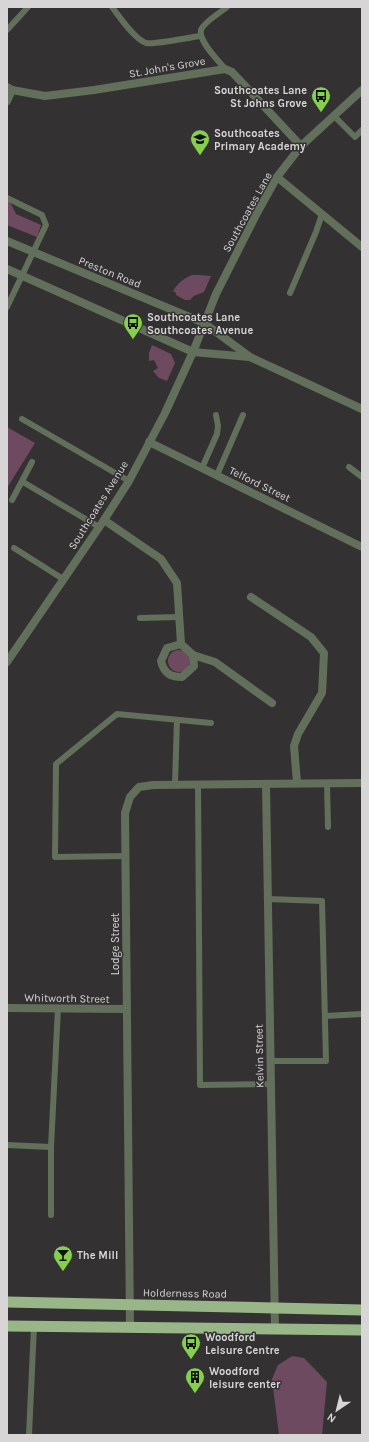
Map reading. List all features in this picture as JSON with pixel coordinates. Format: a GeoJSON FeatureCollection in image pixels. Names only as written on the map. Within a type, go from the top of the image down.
{"type":"FeatureCollection","features":[{"type":"Feature","properties":{"kind":"highway","name":"Holderness Road"},"geometry":{"type":"LineString","coordinates":[[7,1302],[362,1310]]}},
{"type":"Feature","properties":{"kind":"highway"},"geometry":{"type":"LineString","coordinates":[[7,1326],[362,1330]]}},
{"type":"Feature","properties":{"kind":"street","name":"St. John's Grove"},"geometry":{"type":"LineString","coordinates":[[9,89],[45,96],[94,90],[225,69]]}},
{"type":"Feature","properties":{"kind":"street"},"geometry":{"type":"LineString","coordinates":[[225,69],[232,72],[301,146]]}},
{"type":"Feature","properties":{"kind":"street"},"geometry":{"type":"LineString","coordinates":[[7,101],[9,89]]}},
{"type":"Feature","properties":{"kind":"street","name":"Southcoates Lane"},"geometry":{"type":"LineString","coordinates":[[193,352],[216,294],[277,177],[301,146],[362,90]]}},
{"type":"Feature","properties":{"kind":"street"},"geometry":{"type":"LineString","coordinates":[[277,177],[362,247]]}},
{"type":"Feature","properties":{"kind":"street","name":"Preston Road"},"geometry":{"type":"LineString","coordinates":[[7,241],[204,323]]}},
{"type":"Feature","properties":{"kind":"street"},"geometry":{"type":"LineString","coordinates":[[7,270],[193,352],[250,357]]}},
{"type":"Feature","properties":{"kind":"street"},"geometry":{"type":"LineString","coordinates":[[204,323],[250,357],[362,409]]}},
{"type":"Feature","properties":{"kind":"street","name":"Southcoates Avenue"},"geometry":{"type":"LineString","coordinates":[[7,662],[129,481],[165,413],[193,352]]}},
{"type":"Feature","properties":{"kind":"street","name":"Telford Street"},"geometry":{"type":"LineString","coordinates":[[149,442],[362,547]]}},
{"type":"Feature","properties":{"kind":"street"},"geometry":{"type":"LineString","coordinates":[[102,523],[161,559],[178,583],[181,644],[193,655],[215,662],[272,703]]}},
{"type":"Feature","properties":{"kind":"street"},"geometry":{"type":"LineString","coordinates":[[251,597],[311,637],[324,653],[322,693],[298,734],[294,746],[297,783]]}},
{"type":"Feature","properties":{"kind":"street"},"geometry":{"type":"LineString","coordinates":[[181,644],[167,648],[161,661],[163,669],[173,677],[182,677],[194,666],[193,655]]}},
{"type":"Feature","properties":{"kind":"street","name":"Lodge Street"},"geometry":{"type":"LineString","coordinates":[[130,1327],[126,1009],[126,813],[130,797],[139,788],[153,785],[362,783]]}},
{"type":"Feature","properties":{"kind":"street","name":"Kelvin Street"},"geometry":{"type":"LineString","coordinates":[[266,784],[274,1329]]}},
{"type":"Feature","properties":{"kind":"street","name":"Whitworth Street"},"geometry":{"type":"LineString","coordinates":[[7,1008],[126,1009]]}},
{"type":"Feature","properties":{"kind":"lane"},"geometry":{"type":"LineString","coordinates":[[7,30],[28,7]]}},
{"type":"Feature","properties":{"kind":"lane"},"geometry":{"type":"LineString","coordinates":[[112,7],[135,35],[146,43],[156,43],[201,36]]}},
{"type":"Feature","properties":{"kind":"lane"},"geometry":{"type":"LineString","coordinates":[[225,69],[205,45],[201,36],[201,30],[227,7]]}},
{"type":"Feature","properties":{"kind":"lane"},"geometry":{"type":"LineString","coordinates":[[334,116],[355,136],[362,130]]}},
{"type":"Feature","properties":{"kind":"lane"},"geometry":{"type":"LineString","coordinates":[[7,198],[42,215],[46,225],[7,308]]}},
{"type":"Feature","properties":{"kind":"lane"},"geometry":{"type":"LineString","coordinates":[[290,293],[322,214]]}},
{"type":"Feature","properties":{"kind":"lane"},"geometry":{"type":"LineString","coordinates":[[202,468],[217,434],[218,426],[216,415]]}},
{"type":"Feature","properties":{"kind":"lane"},"geometry":{"type":"LineString","coordinates":[[217,475],[243,415]]}},
{"type":"Feature","properties":{"kind":"lane"},"geometry":{"type":"LineString","coordinates":[[22,419],[129,481]]}},
{"type":"Feature","properties":{"kind":"lane"},"geometry":{"type":"LineString","coordinates":[[12,500],[32,462]]}},
{"type":"Feature","properties":{"kind":"lane"},"geometry":{"type":"LineString","coordinates":[[349,467],[362,477]]}},
{"type":"Feature","properties":{"kind":"lane"},"geometry":{"type":"LineString","coordinates":[[22,482],[102,523]]}},
{"type":"Feature","properties":{"kind":"lane"},"geometry":{"type":"LineString","coordinates":[[14,548],[63,579]]}},
{"type":"Feature","properties":{"kind":"lane"},"geometry":{"type":"LineString","coordinates":[[140,618],[179,617]]}},
{"type":"Feature","properties":{"kind":"lane"},"geometry":{"type":"LineString","coordinates":[[126,856],[55,857],[56,764],[117,714],[211,723]]}},
{"type":"Feature","properties":{"kind":"lane"},"geometry":{"type":"LineString","coordinates":[[175,784],[177,720]]}},
{"type":"Feature","properties":{"kind":"lane"},"geometry":{"type":"LineString","coordinates":[[327,783],[328,827]]}},
{"type":"Feature","properties":{"kind":"lane"},"geometry":{"type":"LineString","coordinates":[[198,784],[200,1085],[271,1084]]}},
{"type":"Feature","properties":{"kind":"lane"},"geometry":{"type":"LineString","coordinates":[[268,899],[322,901],[326,1062],[270,1061]]}},
{"type":"Feature","properties":{"kind":"lane"},"geometry":{"type":"LineString","coordinates":[[52,1215],[51,1148],[58,1008]]}},
{"type":"Feature","properties":{"kind":"lane"},"geometry":{"type":"LineString","coordinates":[[325,1016],[362,1014]]}},
{"type":"Feature","properties":{"kind":"lane"},"geometry":{"type":"LineString","coordinates":[[7,1145],[51,1148]]}},
{"type":"Feature","properties":{"kind":"lane"},"geometry":{"type":"LineString","coordinates":[[29,1435],[34,1326]]}},
{"type":"Feature","properties":{"kind":"shaded area"},"geometry":{"type":"Polygon","coordinates":[[[7,201],[10,202],[16,214],[41,225],[37,237],[7,225],[7,201]]]}},
{"type":"Feature","properties":{"kind":"shaded area"},"geometry":{"type":"Polygon","coordinates":[[[192,275],[211,276],[204,292],[194,296],[190,300],[185,300],[176,295],[173,291],[181,282],[192,275]]]}},
{"type":"Feature","properties":{"kind":"shaded area"},"geometry":{"type":"Polygon","coordinates":[[[152,345],[171,354],[175,363],[167,381],[159,378],[153,371],[158,368],[154,360],[149,361],[149,353],[152,345]]]}},
{"type":"Feature","properties":{"kind":"shaded area"},"geometry":{"type":"Polygon","coordinates":[[[7,427],[35,443],[7,488],[7,427]]]}},
{"type":"Feature","properties":{"kind":"shaded area"},"geometry":{"type":"Polygon","coordinates":[[[179,650],[187,653],[190,661],[187,669],[179,672],[171,669],[168,661],[171,653],[179,650]]]}},
{"type":"Feature","properties":{"kind":"shaded area"},"geometry":{"type":"Polygon","coordinates":[[[292,1356],[304,1358],[327,1382],[322,1435],[279,1435],[272,1379],[278,1365],[292,1356]]]}},
{"type":"Feature","properties":{"kind":"place","name":"Southcoates Lane St Johns Grove"},"geometry":{"type":"Point","coordinates":[321,113]}},
{"type":"Feature","properties":{"kind":"place","name":"Southcoates Primary Academy"},"geometry":{"type":"Point","coordinates":[200,156]}},
{"type":"Feature","properties":{"kind":"place","name":"Southcoates Lane Southcoates Avenue"},"geometry":{"type":"Point","coordinates":[133,340]}},
{"type":"Feature","properties":{"kind":"place","name":"The Mill"},"geometry":{"type":"Point","coordinates":[63,1272]}},
{"type":"Feature","properties":{"kind":"place","name":"Woodford Leisure Centre"},"geometry":{"type":"Point","coordinates":[191,1360]}},
{"type":"Feature","properties":{"kind":"place","name":"Woodford leisure center"},"geometry":{"type":"Point","coordinates":[195,1394]}}]}
